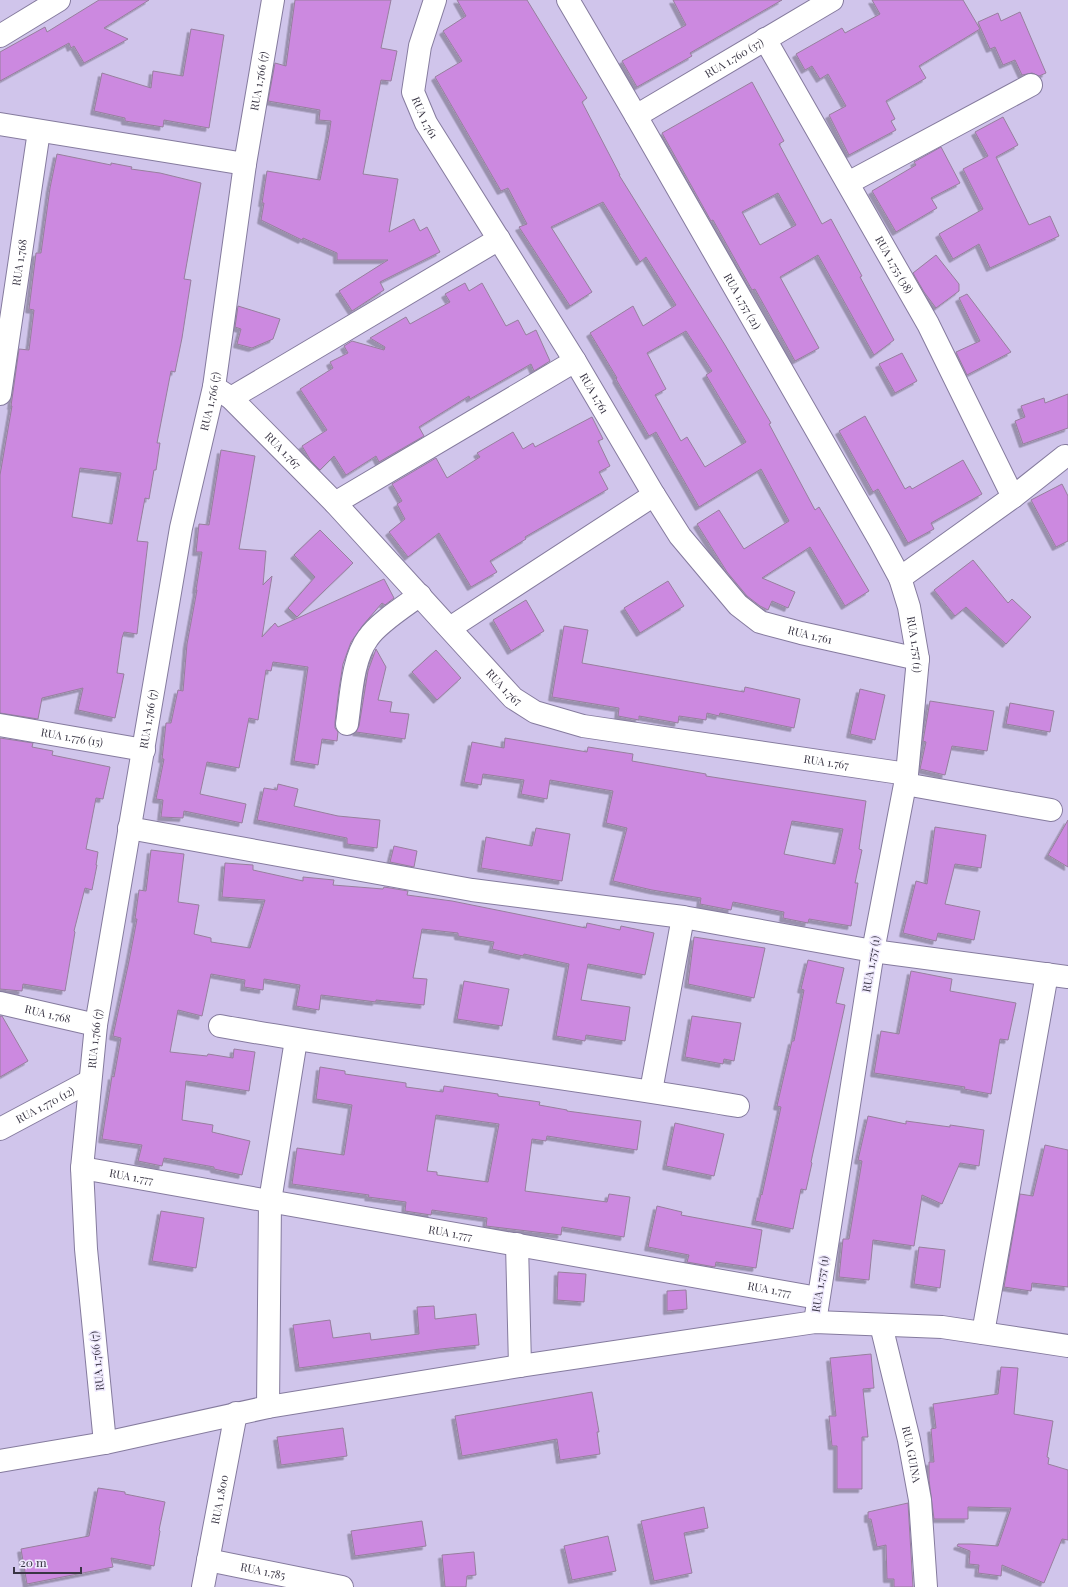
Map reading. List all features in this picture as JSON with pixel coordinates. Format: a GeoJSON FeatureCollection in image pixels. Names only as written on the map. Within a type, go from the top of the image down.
{"type":"FeatureCollection","features":[{"type":"Feature","properties":{"kind":"street"},"geometry":{"type":"LineString","coordinates":[[0,36],[59,0]]}},
{"type":"Feature","properties":{"kind":"street","name":"RUA 1.766 (7)"},"geometry":{"type":"LineString","coordinates":[[105,1443],[86,1249],[82,1168],[96,1025],[181,528],[223,393],[245,164],[273,0]]}},
{"type":"Feature","properties":{"kind":"street","name":"RUA 1.761"},"geometry":{"type":"LineString","coordinates":[[435,0],[420,46],[413,92],[426,123],[575,361],[654,495],[680,536],[738,606],[760,622],[801,634],[918,659]]}},
{"type":"Feature","properties":{"kind":"street","name":"RUA 1.757 (21)"},"geometry":{"type":"LineString","coordinates":[[568,0],[900,578],[909,607]]}},
{"type":"Feature","properties":{"kind":"street","name":"RUA 1.760 (37)"},"geometry":{"type":"LineString","coordinates":[[636,116],[832,0]]}},
{"type":"Feature","properties":{"kind":"street","name":"RUA 1.755 (38)"},"geometry":{"type":"LineString","coordinates":[[765,39],[928,324],[1013,497]]}},
{"type":"Feature","properties":{"kind":"street"},"geometry":{"type":"LineString","coordinates":[[848,183],[1031,85]]}},
{"type":"Feature","properties":{"kind":"street"},"geometry":{"type":"LineString","coordinates":[[0,124],[245,164]]}},
{"type":"Feature","properties":{"kind":"street","name":"RUA 1.768"},"geometry":{"type":"LineString","coordinates":[[0,394],[39,131]]}},
{"type":"Feature","properties":{"kind":"street"},"geometry":{"type":"LineString","coordinates":[[223,393],[499,239]]}},
{"type":"Feature","properties":{"kind":"street"},"geometry":{"type":"LineString","coordinates":[[335,503],[575,361]]}},
{"type":"Feature","properties":{"kind":"street","name":"RUA 1.767"},"geometry":{"type":"LineString","coordinates":[[223,393],[335,503],[420,594],[513,698],[535,712],[583,726],[906,779],[1051,810]]}},
{"type":"Feature","properties":{"kind":"street"},"geometry":{"type":"LineString","coordinates":[[900,578],[1013,497],[1065,456]]}},
{"type":"Feature","properties":{"kind":"street"},"geometry":{"type":"LineString","coordinates":[[450,628],[654,495]]}},
{"type":"Feature","properties":{"kind":"street"},"geometry":{"type":"LineString","coordinates":[[347,724],[357,659],[368,638],[381,625],[420,594]]}},
{"type":"Feature","properties":{"kind":"street","name":"RUA 1.757 (1)"},"geometry":{"type":"LineString","coordinates":[[814,1322],[873,951],[906,779],[918,659],[909,607]]}},
{"type":"Feature","properties":{"kind":"street","name":"RUA 1.776 (15)"},"geometry":{"type":"LineString","coordinates":[[0,725],[144,750]]}},
{"type":"Feature","properties":{"kind":"street"},"geometry":{"type":"LineString","coordinates":[[129,828],[472,890],[684,918],[873,951],[1068,977]]}},
{"type":"Feature","properties":{"kind":"street"},"geometry":{"type":"LineString","coordinates":[[650,1091],[684,918]]}},
{"type":"Feature","properties":{"kind":"street"},"geometry":{"type":"LineString","coordinates":[[983,1333],[1047,974]]}},
{"type":"Feature","properties":{"kind":"street","name":"RUA 1.768"},"geometry":{"type":"LineString","coordinates":[[0,1003],[96,1025]]}},
{"type":"Feature","properties":{"kind":"street"},"geometry":{"type":"LineString","coordinates":[[220,1026],[296,1040],[650,1091],[738,1106]]}},
{"type":"Feature","properties":{"kind":"street"},"geometry":{"type":"LineString","coordinates":[[268,1406],[270,1201],[296,1040]]}},
{"type":"Feature","properties":{"kind":"street","name":"RUA 1.770 (12)"},"geometry":{"type":"LineString","coordinates":[[0,1129],[90,1081]]}},
{"type":"Feature","properties":{"kind":"street","name":"RUA 1.777"},"geometry":{"type":"LineString","coordinates":[[82,1168],[818,1298]]}},
{"type":"Feature","properties":{"kind":"street"},"geometry":{"type":"LineString","coordinates":[[517,1244],[520,1366]]}},
{"type":"Feature","properties":{"kind":"street"},"geometry":{"type":"LineString","coordinates":[[0,1461],[105,1443],[268,1406],[520,1366],[814,1322],[942,1328],[1068,1346]]}},
{"type":"Feature","properties":{"kind":"street","name":"RUA GUINA"},"geometry":{"type":"LineString","coordinates":[[881,1325],[909,1440],[920,1500],[926,1587]]}},
{"type":"Feature","properties":{"kind":"street","name":"RUA 1.800"},"geometry":{"type":"LineString","coordinates":[[203,1587],[236,1413]]}},
{"type":"Feature","properties":{"kind":"street","name":"RUA 1.785"},"geometry":{"type":"LineString","coordinates":[[208,1560],[342,1587]]}},
{"type":"Feature","properties":{"kind":"building"},"geometry":{"type":"Polygon","coordinates":[[[99,0],[149,0],[104,28],[128,39],[84,63],[74,46],[71,48],[69,43],[0,81],[0,52],[45,27],[47,32],[99,0]]]}},
{"type":"Feature","properties":{"kind":"building"},"geometry":{"type":"Polygon","coordinates":[[[295,0],[391,0],[381,48],[397,51],[391,81],[381,80],[363,174],[398,179],[389,232],[414,219],[420,231],[427,227],[440,252],[380,282],[384,290],[352,311],[339,291],[388,260],[337,260],[337,253],[303,238],[302,240],[261,220],[267,171],[320,180],[329,135],[331,121],[319,120],[320,110],[268,101],[275,63],[286,66],[295,0]]]}},
{"type":"Feature","properties":{"kind":"building"},"geometry":{"type":"Polygon","coordinates":[[[457,0],[527,0],[587,98],[582,102],[619,175],[725,345],[771,423],[769,424],[815,510],[819,507],[869,591],[845,606],[810,547],[762,578],[795,592],[788,608],[772,601],[768,610],[760,606],[747,596],[727,572],[697,524],[719,510],[744,549],[789,521],[761,469],[699,507],[656,432],[649,436],[590,333],[633,306],[643,326],[676,305],[646,257],[640,262],[603,202],[551,227],[592,292],[570,306],[519,227],[527,224],[508,188],[501,191],[435,77],[462,61],[443,31],[466,16],[457,0]],[[686,331],[647,353],[666,389],[655,395],[681,441],[687,437],[705,467],[746,442],[706,375],[712,371],[686,331]]]}},
{"type":"Feature","properties":{"kind":"building"},"geometry":{"type":"Polygon","coordinates":[[[673,0],[782,0],[690,53],[692,56],[637,87],[622,61],[686,25],[673,0]]]}},
{"type":"Feature","properties":{"kind":"building"},"geometry":{"type":"Polygon","coordinates":[[[872,0],[963,0],[980,29],[919,66],[926,78],[886,101],[895,119],[891,121],[896,130],[849,155],[829,115],[846,106],[828,74],[820,79],[812,66],[805,70],[796,54],[842,28],[845,33],[880,14],[872,0]]]}},
{"type":"Feature","properties":{"kind":"building"},"geometry":{"type":"Polygon","coordinates":[[[1020,12],[1046,73],[1039,76],[1032,73],[1022,75],[1015,60],[1003,65],[995,47],[990,49],[978,22],[998,13],[1001,21],[1020,12]]]}},
{"type":"Feature","properties":{"kind":"building"},"geometry":{"type":"Polygon","coordinates":[[[191,29],[224,35],[209,128],[164,120],[163,127],[125,121],[125,118],[94,111],[102,73],[151,88],[153,71],[183,76],[191,29]]]}},
{"type":"Feature","properties":{"kind":"building"},"geometry":{"type":"Polygon","coordinates":[[[752,82],[784,141],[779,144],[822,224],[831,219],[894,340],[874,355],[818,255],[780,277],[819,348],[795,361],[755,289],[752,290],[713,220],[711,221],[662,133],[752,82]],[[778,193],[742,212],[760,245],[796,225],[778,193]]]}},
{"type":"Feature","properties":{"kind":"building"},"geometry":{"type":"Polygon","coordinates":[[[1003,117],[1018,145],[996,157],[1029,225],[1050,216],[1059,236],[990,268],[979,244],[953,259],[939,234],[983,209],[963,169],[988,156],[975,132],[1003,117]]]}},
{"type":"Feature","properties":{"kind":"building"},"geometry":{"type":"Polygon","coordinates":[[[941,147],[960,183],[931,198],[937,208],[896,232],[872,191],[916,165],[914,162],[941,147]]]}},
{"type":"Feature","properties":{"kind":"building"},"geometry":{"type":"Polygon","coordinates":[[[57,154],[111,165],[111,163],[132,167],[131,169],[160,173],[201,183],[184,279],[191,280],[182,338],[175,372],[171,371],[157,443],[160,443],[156,470],[154,470],[149,499],[145,498],[137,541],[148,542],[137,634],[124,632],[122,638],[117,673],[124,674],[115,718],[78,710],[83,688],[42,698],[38,719],[0,713],[0,475],[12,406],[19,349],[29,350],[34,310],[29,309],[36,253],[41,253],[50,188],[57,154]],[[80,468],[72,517],[112,524],[121,473],[80,468]]]}},
{"type":"Feature","properties":{"kind":"building"},"geometry":{"type":"Polygon","coordinates":[[[936,255],[959,284],[959,291],[936,308],[924,292],[913,273],[936,255]]]}},
{"type":"Feature","properties":{"kind":"building"},"geometry":{"type":"Polygon","coordinates":[[[465,283],[469,291],[482,283],[506,326],[518,320],[526,335],[536,330],[550,361],[534,371],[531,364],[470,399],[469,396],[419,427],[424,436],[379,462],[376,456],[346,475],[334,456],[320,470],[311,461],[302,446],[327,430],[300,389],[333,368],[330,362],[348,353],[344,346],[352,341],[384,350],[385,347],[370,338],[406,317],[410,324],[450,302],[445,294],[465,283]]]}},
{"type":"Feature","properties":{"kind":"building"},"geometry":{"type":"Polygon","coordinates":[[[967,294],[1011,352],[967,375],[956,352],[980,341],[959,298],[967,294]]]}},
{"type":"Feature","properties":{"kind":"building"},"geometry":{"type":"Polygon","coordinates":[[[238,306],[280,319],[273,339],[252,348],[237,344],[241,329],[235,327],[238,306]]]}},
{"type":"Feature","properties":{"kind":"building"},"geometry":{"type":"Polygon","coordinates":[[[902,353],[917,381],[895,393],[879,364],[902,353]]]}},
{"type":"Feature","properties":{"kind":"building"},"geometry":{"type":"Polygon","coordinates":[[[1068,394],[1068,428],[1023,444],[1015,421],[1025,417],[1021,406],[1044,398],[1045,403],[1068,394]]]}},
{"type":"Feature","properties":{"kind":"building"},"geometry":{"type":"Polygon","coordinates":[[[865,416],[905,489],[910,486],[912,489],[963,460],[982,494],[931,523],[934,529],[908,543],[878,489],[873,492],[839,431],[865,416]]]}},
{"type":"Feature","properties":{"kind":"building"},"geometry":{"type":"Polygon","coordinates":[[[592,417],[603,439],[598,441],[610,466],[599,472],[608,489],[525,537],[526,539],[490,561],[497,572],[471,587],[439,533],[408,557],[389,532],[405,519],[397,504],[402,501],[392,484],[436,458],[447,478],[480,457],[477,453],[513,432],[523,449],[533,443],[535,447],[592,417]]]}},
{"type":"Feature","properties":{"kind":"building"},"geometry":{"type":"Polygon","coordinates":[[[221,450],[255,456],[239,549],[266,551],[263,585],[272,576],[262,637],[275,623],[278,627],[384,579],[394,598],[385,605],[382,603],[351,642],[343,664],[339,689],[335,722],[335,728],[338,732],[337,741],[322,739],[318,765],[294,761],[308,667],[273,662],[271,671],[266,670],[258,720],[249,718],[239,768],[207,762],[200,794],[246,804],[242,823],[184,811],[183,818],[161,817],[163,800],[156,799],[164,759],[162,759],[166,723],[171,723],[178,690],[183,691],[187,644],[202,552],[196,552],[199,524],[209,525],[221,450]]]}},
{"type":"Feature","properties":{"kind":"building"},"geometry":{"type":"Polygon","coordinates":[[[1062,484],[1068,496],[1068,541],[1056,547],[1031,500],[1062,484]]]}},
{"type":"Feature","properties":{"kind":"building"},"geometry":{"type":"Polygon","coordinates":[[[320,530],[353,563],[297,617],[288,608],[315,577],[294,555],[320,530]]]}},
{"type":"Feature","properties":{"kind":"building"},"geometry":{"type":"Polygon","coordinates":[[[973,560],[1008,603],[1012,599],[1031,617],[1006,644],[966,607],[955,616],[934,590],[973,560]]]}},
{"type":"Feature","properties":{"kind":"building"},"geometry":{"type":"Polygon","coordinates":[[[668,581],[684,606],[640,633],[624,608],[668,581]]]}},
{"type":"Feature","properties":{"kind":"building"},"geometry":{"type":"Polygon","coordinates":[[[526,600],[544,631],[511,651],[493,620],[526,600]]]}},
{"type":"Feature","properties":{"kind":"building"},"geometry":{"type":"Polygon","coordinates":[[[564,626],[588,630],[582,663],[744,692],[745,687],[800,699],[794,728],[720,713],[719,716],[707,713],[706,720],[679,716],[678,723],[639,716],[639,720],[618,716],[619,708],[552,697],[564,626]]]}},
{"type":"Feature","properties":{"kind":"building"},"geometry":{"type":"Polygon","coordinates":[[[376,649],[386,667],[378,700],[392,702],[390,712],[409,714],[405,739],[356,732],[359,726],[368,671],[376,649]]]}},
{"type":"Feature","properties":{"kind":"building"},"geometry":{"type":"Polygon","coordinates":[[[436,650],[461,678],[437,700],[412,672],[436,650]]]}},
{"type":"Feature","properties":{"kind":"building"},"geometry":{"type":"Polygon","coordinates":[[[860,689],[885,695],[875,740],[850,734],[860,689]]]}},
{"type":"Feature","properties":{"kind":"building"},"geometry":{"type":"Polygon","coordinates":[[[930,701],[994,711],[987,751],[952,746],[945,775],[920,769],[926,742],[923,741],[930,701]]]}},
{"type":"Feature","properties":{"kind":"building"},"geometry":{"type":"Polygon","coordinates":[[[1010,703],[1054,711],[1050,732],[1006,724],[1010,703]]]}},
{"type":"Feature","properties":{"kind":"building"},"geometry":{"type":"Polygon","coordinates":[[[0,738],[33,743],[32,747],[53,751],[52,755],[110,767],[103,799],[96,798],[86,849],[98,852],[97,865],[92,890],[85,888],[74,931],[65,991],[23,984],[22,991],[0,989],[0,738]]]}},
{"type":"Feature","properties":{"kind":"building"},"geometry":{"type":"Polygon","coordinates":[[[505,738],[587,752],[588,747],[633,754],[632,761],[706,774],[706,776],[866,801],[859,849],[862,850],[855,883],[858,883],[851,926],[809,919],[808,923],[783,918],[784,912],[733,902],[731,910],[700,904],[701,898],[652,890],[613,881],[627,828],[606,823],[613,791],[550,780],[547,799],[521,794],[524,780],[483,774],[481,785],[464,782],[472,742],[504,748],[505,738]],[[792,821],[784,854],[835,864],[843,829],[792,821]]]}},
{"type":"Feature","properties":{"kind":"building"},"geometry":{"type":"Polygon","coordinates":[[[278,784],[298,789],[294,806],[338,816],[380,820],[377,848],[347,844],[347,838],[257,820],[264,788],[277,790],[278,784]]]}},
{"type":"Feature","properties":{"kind":"building"},"geometry":{"type":"Polygon","coordinates":[[[1068,820],[1068,867],[1048,855],[1068,820]]]}},
{"type":"Feature","properties":{"kind":"building"},"geometry":{"type":"Polygon","coordinates":[[[935,827],[986,835],[981,868],[955,864],[945,904],[980,911],[974,940],[938,933],[936,941],[903,933],[916,881],[927,884],[935,827]]]}},
{"type":"Feature","properties":{"kind":"building"},"geometry":{"type":"Polygon","coordinates":[[[536,828],[570,834],[562,881],[481,868],[486,837],[532,846],[536,828]]]}},
{"type":"Feature","properties":{"kind":"building"},"geometry":{"type":"Polygon","coordinates":[[[394,846],[417,851],[414,867],[390,862],[394,846]]]}},
{"type":"Feature","properties":{"kind":"building"},"geometry":{"type":"Polygon","coordinates":[[[151,850],[184,854],[178,902],[199,905],[194,934],[211,938],[211,942],[250,948],[265,900],[222,897],[225,863],[253,865],[253,870],[303,881],[303,877],[334,880],[333,885],[383,889],[384,887],[408,891],[407,895],[452,901],[586,928],[587,923],[620,930],[621,926],[654,933],[645,975],[588,964],[581,1000],[630,1007],[625,1041],[586,1035],[585,1041],[556,1036],[569,964],[524,954],[523,956],[492,949],[494,942],[458,936],[458,933],[422,929],[413,978],[427,979],[424,1005],[376,1000],[376,1002],[321,995],[319,1010],[296,1006],[300,985],[264,979],[263,990],[244,987],[245,980],[211,974],[202,1016],[178,1010],[170,1052],[207,1056],[208,1054],[233,1058],[234,1049],[255,1052],[249,1091],[186,1081],[182,1120],[213,1125],[212,1132],[250,1141],[242,1175],[214,1169],[214,1167],[164,1158],[162,1166],[138,1161],[142,1145],[102,1139],[112,1076],[114,1077],[121,1038],[113,1036],[137,919],[135,919],[139,890],[146,891],[151,850]]]}},
{"type":"Feature","properties":{"kind":"building"},"geometry":{"type":"Polygon","coordinates":[[[694,937],[765,948],[754,998],[688,984],[694,937]]]}},
{"type":"Feature","properties":{"kind":"building"},"geometry":{"type":"Polygon","coordinates":[[[808,960],[844,968],[836,1003],[845,1005],[806,1190],[801,1189],[793,1229],[755,1221],[781,1107],[777,1106],[792,1041],[794,1041],[804,990],[801,989],[808,960]]]}},
{"type":"Feature","properties":{"kind":"building"},"geometry":{"type":"Polygon","coordinates":[[[911,971],[952,979],[950,991],[1016,1003],[1008,1040],[1000,1039],[991,1094],[964,1089],[965,1087],[874,1073],[881,1031],[899,1034],[911,971]]]}},
{"type":"Feature","properties":{"kind":"building"},"geometry":{"type":"Polygon","coordinates":[[[464,981],[509,989],[502,1026],[457,1019],[464,981]]]}},
{"type":"Feature","properties":{"kind":"building"},"geometry":{"type":"Polygon","coordinates":[[[0,1016],[2,1016],[28,1061],[0,1077],[0,1016]]]}},
{"type":"Feature","properties":{"kind":"building"},"geometry":{"type":"Polygon","coordinates":[[[692,1016],[741,1023],[734,1061],[724,1059],[723,1064],[685,1057],[692,1016]]]}},
{"type":"Feature","properties":{"kind":"building"},"geometry":{"type":"Polygon","coordinates":[[[320,1067],[345,1071],[345,1074],[406,1083],[406,1087],[443,1092],[444,1086],[540,1102],[539,1105],[567,1111],[641,1121],[637,1150],[547,1136],[546,1141],[532,1139],[525,1191],[607,1202],[609,1194],[630,1197],[624,1237],[562,1227],[561,1235],[486,1226],[487,1218],[432,1210],[431,1215],[405,1211],[406,1202],[292,1184],[297,1148],[344,1155],[352,1105],[316,1099],[320,1067]],[[436,1115],[427,1171],[437,1172],[437,1175],[488,1182],[499,1124],[436,1115]]]}},
{"type":"Feature","properties":{"kind":"building"},"geometry":{"type":"Polygon","coordinates":[[[868,1116],[906,1124],[906,1121],[984,1130],[979,1166],[960,1163],[942,1204],[922,1195],[914,1246],[873,1240],[869,1280],[839,1277],[843,1239],[849,1239],[862,1161],[858,1160],[868,1116]]]}},
{"type":"Feature","properties":{"kind":"building"},"geometry":{"type":"Polygon","coordinates":[[[675,1123],[724,1134],[714,1176],[666,1166],[675,1123]]]}},
{"type":"Feature","properties":{"kind":"building"},"geometry":{"type":"Polygon","coordinates":[[[1045,1145],[1068,1150],[1068,1287],[1032,1283],[1031,1291],[1004,1287],[1020,1194],[1033,1196],[1045,1145]]]}},
{"type":"Feature","properties":{"kind":"building"},"geometry":{"type":"Polygon","coordinates":[[[657,1206],[682,1212],[681,1215],[762,1230],[756,1268],[716,1262],[715,1267],[687,1262],[689,1255],[648,1247],[657,1206]]]}},
{"type":"Feature","properties":{"kind":"building"},"geometry":{"type":"Polygon","coordinates":[[[161,1211],[204,1218],[196,1268],[152,1261],[161,1211]]]}},
{"type":"Feature","properties":{"kind":"building"},"geometry":{"type":"Polygon","coordinates":[[[919,1247],[945,1250],[940,1288],[914,1284],[919,1247]]]}},
{"type":"Feature","properties":{"kind":"building"},"geometry":{"type":"Polygon","coordinates":[[[558,1272],[586,1274],[584,1302],[557,1300],[558,1272]]]}},
{"type":"Feature","properties":{"kind":"building"},"geometry":{"type":"Polygon","coordinates":[[[686,1290],[687,1309],[667,1311],[667,1291],[686,1290]]]}},
{"type":"Feature","properties":{"kind":"building"},"geometry":{"type":"Polygon","coordinates":[[[434,1306],[435,1319],[476,1314],[479,1345],[299,1368],[293,1325],[330,1320],[333,1338],[370,1333],[371,1340],[419,1334],[417,1307],[434,1306]]]}},
{"type":"Feature","properties":{"kind":"building"},"geometry":{"type":"Polygon","coordinates":[[[871,1354],[874,1388],[863,1389],[868,1437],[862,1437],[862,1489],[837,1489],[837,1446],[832,1446],[829,1416],[836,1416],[830,1358],[871,1354]]]}},
{"type":"Feature","properties":{"kind":"building"},"geometry":{"type":"Polygon","coordinates":[[[1001,1367],[1018,1368],[1014,1414],[1053,1421],[1047,1457],[1049,1458],[1048,1464],[1068,1470],[1068,1540],[1062,1539],[1044,1583],[1002,1565],[1001,1576],[978,1573],[979,1565],[969,1564],[970,1551],[957,1546],[958,1544],[971,1544],[998,1546],[1011,1508],[968,1507],[968,1519],[934,1519],[929,1480],[929,1462],[934,1462],[931,1429],[936,1428],[933,1404],[998,1394],[1001,1367]]]}},
{"type":"Feature","properties":{"kind":"building"},"geometry":{"type":"Polygon","coordinates":[[[592,1392],[599,1432],[597,1432],[600,1454],[560,1460],[557,1439],[462,1456],[455,1416],[592,1392]]]}},
{"type":"Feature","properties":{"kind":"building"},"geometry":{"type":"Polygon","coordinates":[[[343,1428],[347,1456],[281,1465],[277,1437],[343,1428]]]}},
{"type":"Feature","properties":{"kind":"building"},"geometry":{"type":"Polygon","coordinates":[[[98,1488],[125,1492],[125,1494],[165,1502],[154,1566],[111,1558],[113,1567],[27,1584],[21,1549],[89,1536],[98,1488]]]}},
{"type":"Feature","properties":{"kind":"building"},"geometry":{"type":"Polygon","coordinates":[[[908,1503],[913,1587],[894,1587],[894,1579],[887,1579],[886,1545],[877,1547],[871,1519],[868,1519],[868,1512],[908,1503]]]}},
{"type":"Feature","properties":{"kind":"building"},"geometry":{"type":"Polygon","coordinates":[[[704,1507],[708,1528],[684,1533],[692,1573],[654,1581],[641,1521],[704,1507]]]}},
{"type":"Feature","properties":{"kind":"building"},"geometry":{"type":"Polygon","coordinates":[[[422,1521],[426,1546],[355,1556],[351,1531],[422,1521]]]}},
{"type":"Feature","properties":{"kind":"building"},"geometry":{"type":"Polygon","coordinates":[[[608,1536],[616,1571],[572,1580],[564,1546],[608,1536]]]}},
{"type":"Feature","properties":{"kind":"building"},"geometry":{"type":"Polygon","coordinates":[[[474,1552],[476,1575],[467,1576],[466,1587],[445,1587],[442,1555],[474,1552]]]}}]}
